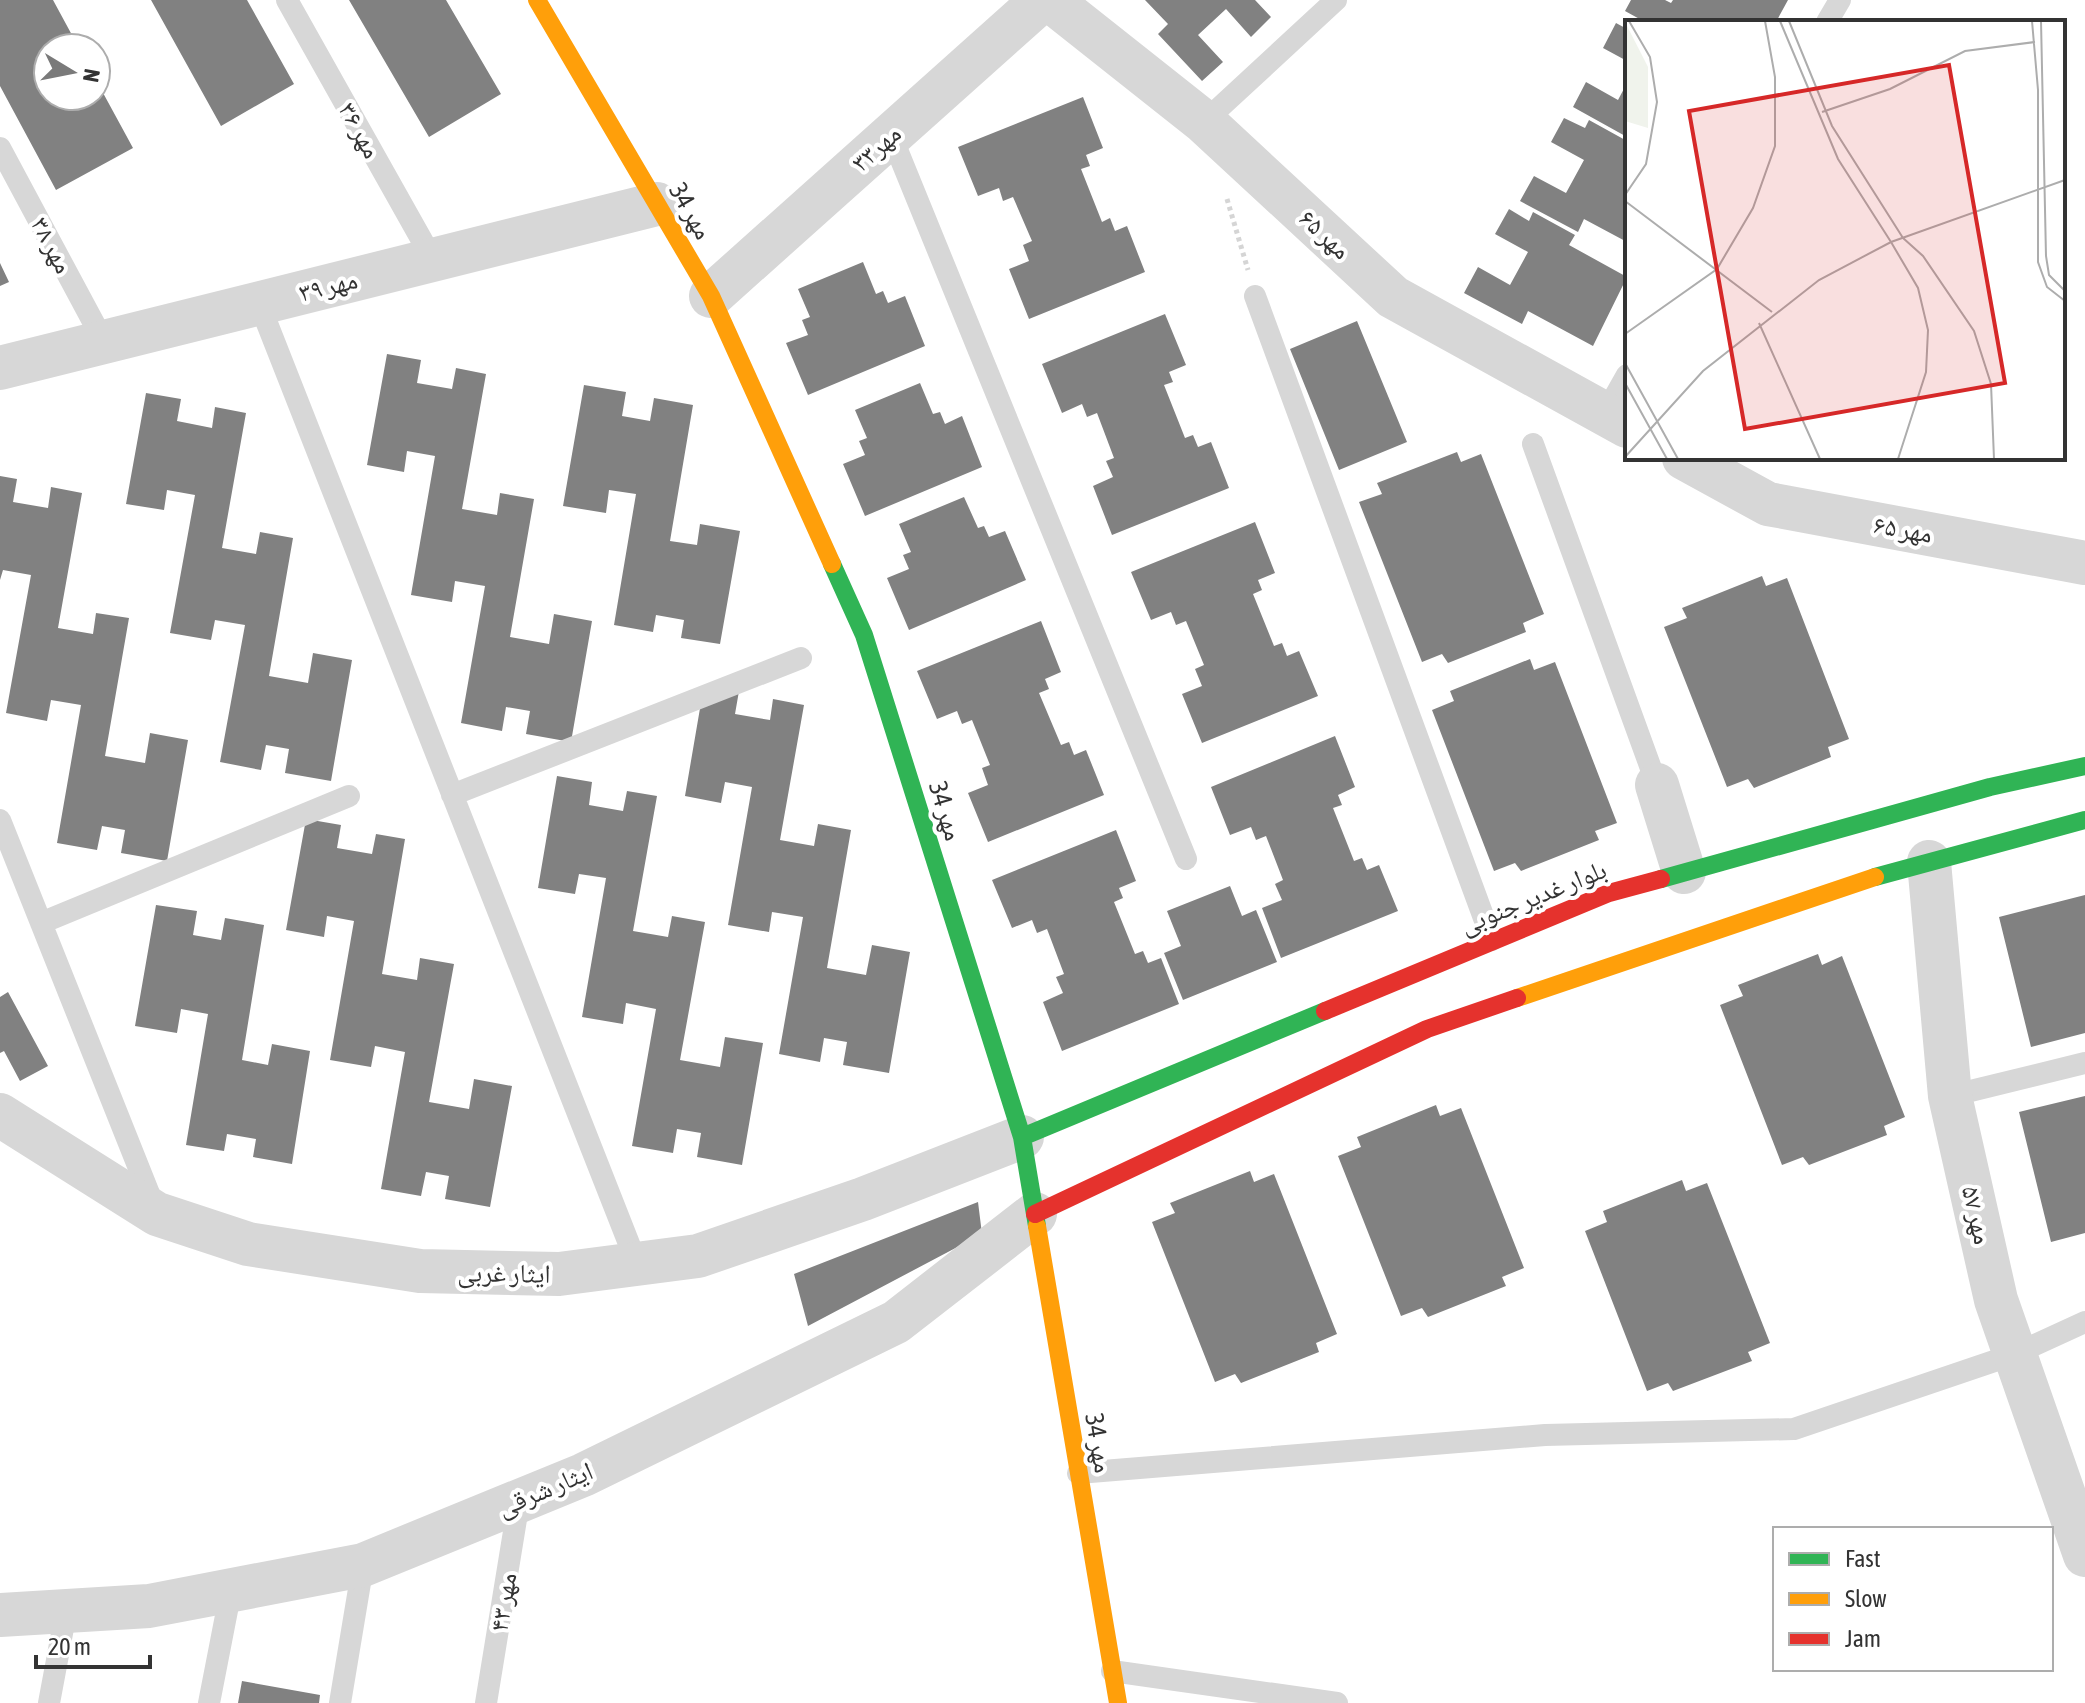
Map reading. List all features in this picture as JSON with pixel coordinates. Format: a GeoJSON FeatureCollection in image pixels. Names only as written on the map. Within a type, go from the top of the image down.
{"type":"FeatureCollection","features":[{"type":"Feature","properties":{"kind":"main road","name":"مهر 34"},"geometry":{"type":"LineString","coordinates":[[537,0],[711,296],[864,635],[1022,1137],[1118,1703]]}},
{"type":"Feature","properties":{"kind":"main road","name":"بلوار غدیر جنوبی"},"geometry":{"type":"LineString","coordinates":[[1022,1137],[1609,893],[1923,813],[2085,766]]}},
{"type":"Feature","properties":{"kind":"main road"},"geometry":{"type":"LineString","coordinates":[[1035,1214],[1427,1029],[1928,855],[2085,820]]}},
{"type":"Feature","properties":{"kind":"street","name":"مهر۳۳"},"geometry":{"type":"LineString","coordinates":[[711,296],[1042,0]]}},
{"type":"Feature","properties":{"kind":"street","name":"مهر ۶۵"},"geometry":{"type":"LineString","coordinates":[[1050,0],[1204,122],[1393,297],[1616,420]]}},
{"type":"Feature","properties":{"kind":"street","name":"مهر ۳۹"},"geometry":{"type":"LineString","coordinates":[[0,368],[657,204]]}},
{"type":"Feature","properties":{"kind":"street","name":"مهر ۶۵"},"geometry":{"type":"LineString","coordinates":[[1688,460],[1768,504],[2085,563]]}},
{"type":"Feature","properties":{"kind":"street"},"geometry":{"type":"LineString","coordinates":[[1657,785],[1684,872]]}},
{"type":"Feature","properties":{"kind":"street","name":"مهر ۵۷"},"geometry":{"type":"LineString","coordinates":[[1928,855],[1950,1096],[1996,1300],[2085,1555]]}},
{"type":"Feature","properties":{"kind":"street","name":"ایثار غربی"},"geometry":{"type":"LineString","coordinates":[[0,1115],[157,1214],[248,1244],[420,1271],[559,1274],[698,1256],[863,1199],[1022,1137]]}},
{"type":"Feature","properties":{"kind":"street","name":"ایثار شرقی"},"geometry":{"type":"LineString","coordinates":[[4,1618],[149,1606],[363,1565],[598,1468],[896,1322],[1035,1214]]}},
{"type":"Feature","properties":{"kind":"lane","name":"مهر ۳۶"},"geometry":{"type":"LineString","coordinates":[[287,0],[433,260]]}},
{"type":"Feature","properties":{"kind":"lane"},"geometry":{"type":"LineString","coordinates":[[1204,122],[1336,0]]}},
{"type":"Feature","properties":{"kind":"lane"},"geometry":{"type":"LineString","coordinates":[[1828,20],[1840,0]]}},
{"type":"Feature","properties":{"kind":"lane"},"geometry":{"type":"LineString","coordinates":[[891,135],[1186,859]]}},
{"type":"Feature","properties":{"kind":"lane","name":"مهر ۳۸"},"geometry":{"type":"LineString","coordinates":[[0,148],[104,342]]}},
{"type":"Feature","properties":{"kind":"lane"},"geometry":{"type":"LineString","coordinates":[[1255,296],[1492,940]]}},
{"type":"Feature","properties":{"kind":"lane"},"geometry":{"type":"LineString","coordinates":[[259,303],[637,1264]]}},
{"type":"Feature","properties":{"kind":"lane"},"geometry":{"type":"LineString","coordinates":[[1616,420],[1625,383]]}},
{"type":"Feature","properties":{"kind":"lane"},"geometry":{"type":"LineString","coordinates":[[1533,444],[1657,785]]}},
{"type":"Feature","properties":{"kind":"lane"},"geometry":{"type":"LineString","coordinates":[[452,795],[801,658]]}},
{"type":"Feature","properties":{"kind":"lane"},"geometry":{"type":"LineString","coordinates":[[41,923],[349,796]]}},
{"type":"Feature","properties":{"kind":"lane"},"geometry":{"type":"LineString","coordinates":[[0,820],[157,1214]]}},
{"type":"Feature","properties":{"kind":"lane"},"geometry":{"type":"LineString","coordinates":[[1950,1096],[2085,1063]]}},
{"type":"Feature","properties":{"kind":"lane"},"geometry":{"type":"LineString","coordinates":[[1078,1473],[1545,1435],[1794,1429],[2015,1354],[2085,1322]]}},
{"type":"Feature","properties":{"kind":"lane","name":"مهر ۴۳"},"geometry":{"type":"LineString","coordinates":[[486,1703],[519,1501]]}},
{"type":"Feature","properties":{"kind":"lane"},"geometry":{"type":"LineString","coordinates":[[340,1703],[363,1565]]}},
{"type":"Feature","properties":{"kind":"lane"},"geometry":{"type":"LineString","coordinates":[[209,1703],[231,1590]]}},
{"type":"Feature","properties":{"kind":"lane"},"geometry":{"type":"LineString","coordinates":[[49,1703],[66,1612]]}},
{"type":"Feature","properties":{"kind":"lane"},"geometry":{"type":"LineString","coordinates":[[1112,1671],[1337,1703]]}},
{"type":"Feature","properties":{"kind":"path"},"geometry":{"type":"LineString","coordinates":[[1225,194],[1255,296]]}},
{"type":"Feature","properties":{"kind":"building"},"geometry":{"type":"Polygon","coordinates":[[[0,0],[53,0],[70,32],[32,32],[32,112],[112,112],[112,109],[133,148],[56,190],[0,86],[0,0]]]}},
{"type":"Feature","properties":{"kind":"building"},"geometry":{"type":"Polygon","coordinates":[[[151,0],[247,0],[294,84],[221,126],[151,0]]]}},
{"type":"Feature","properties":{"kind":"building"},"geometry":{"type":"Polygon","coordinates":[[[349,0],[446,0],[501,94],[429,137],[349,0]]]}},
{"type":"Feature","properties":{"kind":"building"},"geometry":{"type":"Polygon","coordinates":[[[1145,0],[1255,0],[1271,17],[1251,37],[1226,9],[1198,35],[1223,62],[1202,81],[1158,34],[1168,24],[1145,0]]]}},
{"type":"Feature","properties":{"kind":"building"},"geometry":{"type":"Polygon","coordinates":[[[1631,0],[1665,0],[1671,3],[1673,0],[1788,0],[1777,20],[1641,20],[1625,11],[1631,0]]]}},
{"type":"Feature","properties":{"kind":"building"},"geometry":{"type":"Polygon","coordinates":[[[1616,23],[1625,28],[1625,60],[1603,48],[1616,23]]]}},
{"type":"Feature","properties":{"kind":"building"},"geometry":{"type":"Polygon","coordinates":[[[1586,82],[1618,100],[1625,87],[1625,136],[1573,107],[1586,82]]]}},
{"type":"Feature","properties":{"kind":"building"},"geometry":{"type":"Polygon","coordinates":[[[1083,97],[1103,148],[1086,155],[1090,166],[1081,169],[1102,222],[1110,218],[1115,231],[1127,226],[1145,272],[1029,319],[1009,269],[1029,261],[1023,245],[1032,241],[1013,197],[1003,201],[999,188],[978,196],[958,147],[1083,97]]]}},
{"type":"Feature","properties":{"kind":"building"},"geometry":{"type":"Polygon","coordinates":[[[1564,118],[1585,128],[1589,120],[1625,140],[1625,241],[1584,219],[1578,232],[1520,201],[1534,176],[1566,193],[1584,160],[1551,142],[1564,118]]]}},
{"type":"Feature","properties":{"kind":"building"},"geometry":{"type":"Polygon","coordinates":[[[1509,209],[1529,221],[1533,212],[1575,235],[1569,245],[1625,276],[1593,346],[1528,311],[1522,324],[1464,293],[1478,267],[1510,285],[1528,252],[1495,234],[1509,209]]]}},
{"type":"Feature","properties":{"kind":"building"},"geometry":{"type":"Polygon","coordinates":[[[863,262],[876,294],[883,291],[888,303],[905,296],[925,346],[808,395],[786,343],[808,335],[802,320],[810,317],[798,289],[863,262]]]}},
{"type":"Feature","properties":{"kind":"building"},"geometry":{"type":"Polygon","coordinates":[[[0,263],[9,282],[0,286],[0,263]]]}},
{"type":"Feature","properties":{"kind":"building"},"geometry":{"type":"Polygon","coordinates":[[[1165,314],[1186,365],[1169,372],[1173,382],[1164,385],[1185,438],[1193,435],[1198,447],[1211,442],[1229,488],[1112,535],[1093,486],[1113,477],[1106,461],[1114,458],[1097,413],[1087,417],[1082,404],[1062,413],[1042,364],[1165,314]]]}},
{"type":"Feature","properties":{"kind":"building"},"geometry":{"type":"Polygon","coordinates":[[[1357,321],[1407,442],[1339,470],[1290,349],[1357,321]]]}},
{"type":"Feature","properties":{"kind":"building"},"geometry":{"type":"Polygon","coordinates":[[[387,354],[421,360],[417,383],[452,389],[456,368],[486,374],[462,509],[497,515],[500,493],[534,499],[510,637],[549,644],[554,614],[592,621],[571,742],[526,734],[530,711],[506,707],[502,731],[461,723],[485,586],[455,581],[452,602],[411,595],[435,456],[407,451],[404,472],[367,465],[387,354]]]}},
{"type":"Feature","properties":{"kind":"building"},"geometry":{"type":"Polygon","coordinates":[[[920,383],[933,414],[940,412],[945,424],[962,416],[982,467],[865,516],[843,464],[865,455],[859,441],[867,438],[855,410],[920,383]]]}},
{"type":"Feature","properties":{"kind":"building"},"geometry":{"type":"Polygon","coordinates":[[[584,385],[626,392],[622,416],[650,421],[654,398],[693,405],[670,541],[697,545],[700,524],[740,531],[720,644],[681,638],[684,620],[656,615],[653,632],[614,625],[636,494],[609,490],[606,513],[563,506],[584,385]]]}},
{"type":"Feature","properties":{"kind":"building"},"geometry":{"type":"Polygon","coordinates":[[[146,393],[181,399],[177,421],[212,428],[215,407],[246,413],[222,548],[256,554],[260,532],[293,538],[269,676],[308,683],[313,653],[352,660],[331,781],[285,773],[289,749],[266,745],[261,770],[220,762],[245,625],[215,620],[211,640],[170,633],[195,495],[167,490],[164,510],[126,504],[146,393]]]}},
{"type":"Feature","properties":{"kind":"building"},"geometry":{"type":"Polygon","coordinates":[[[1457,452],[1461,462],[1481,454],[1544,614],[1523,623],[1526,632],[1448,663],[1442,654],[1422,662],[1359,502],[1382,494],[1377,483],[1457,452]]]}},
{"type":"Feature","properties":{"kind":"building"},"geometry":{"type":"Polygon","coordinates":[[[0,476],[17,479],[13,502],[48,508],[51,487],[82,493],[58,628],[93,634],[96,613],[129,618],[105,756],[145,763],[150,733],[188,740],[167,861],[121,853],[125,830],[102,826],[97,850],[57,843],[81,705],[51,700],[47,721],[6,713],[31,575],[3,570],[0,580],[0,476]]]}},
{"type":"Feature","properties":{"kind":"building"},"geometry":{"type":"Polygon","coordinates":[[[964,497],[978,528],[984,526],[989,537],[1005,531],[1026,580],[909,630],[887,578],[909,569],[903,555],[911,552],[899,524],[964,497]]]}},
{"type":"Feature","properties":{"kind":"building"},"geometry":{"type":"Polygon","coordinates":[[[1255,522],[1275,573],[1258,580],[1262,590],[1253,594],[1274,646],[1282,643],[1287,656],[1299,651],[1318,696],[1202,743],[1182,694],[1202,686],[1195,669],[1204,665],[1186,621],[1176,625],[1171,612],[1151,620],[1131,572],[1255,522]]]}},
{"type":"Feature","properties":{"kind":"building"},"geometry":{"type":"Polygon","coordinates":[[[1762,576],[1766,586],[1787,578],[1849,739],[1828,747],[1831,757],[1754,788],[1748,779],[1727,787],[1664,627],[1687,618],[1682,608],[1762,576]]]}},
{"type":"Feature","properties":{"kind":"building"},"geometry":{"type":"Polygon","coordinates":[[[1041,621],[1061,672],[1045,679],[1049,689],[1039,693],[1061,745],[1069,742],[1074,755],[1086,750],[1104,795],[988,842],[968,793],[988,785],[982,768],[990,765],[972,720],[962,724],[957,711],[937,719],[917,671],[1041,621]]]}},
{"type":"Feature","properties":{"kind":"building"},"geometry":{"type":"Polygon","coordinates":[[[1530,659],[1534,670],[1555,662],[1617,823],[1595,831],[1599,840],[1521,871],[1515,863],[1494,871],[1432,710],[1454,701],[1450,691],[1530,659]]]}},
{"type":"Feature","properties":{"kind":"building"},"geometry":{"type":"Polygon","coordinates":[[[704,685],[739,691],[735,714],[770,720],[773,699],[804,705],[780,840],[814,846],[818,824],[851,830],[827,968],[866,975],[872,945],[910,952],[889,1073],[843,1065],[847,1042],[824,1038],[820,1062],[779,1054],[803,917],[772,912],[769,932],[728,925],[752,787],[725,782],[721,803],[685,796],[704,685]]]}},
{"type":"Feature","properties":{"kind":"building"},"geometry":{"type":"Polygon","coordinates":[[[1335,736],[1355,787],[1338,795],[1342,805],[1333,808],[1354,861],[1362,858],[1367,870],[1379,865],[1398,911],[1281,958],[1262,908],[1282,900],[1275,884],[1283,880],[1266,836],[1256,840],[1251,827],[1230,835],[1211,787],[1335,736]]]}},
{"type":"Feature","properties":{"kind":"building"},"geometry":{"type":"Polygon","coordinates":[[[557,776],[592,782],[589,805],[623,811],[627,791],[657,796],[633,931],[668,937],[672,916],[705,922],[680,1060],[720,1067],[725,1037],[763,1043],[742,1165],[697,1157],[701,1133],[677,1129],[673,1153],[632,1146],[656,1009],[626,1003],[623,1024],[582,1017],[606,878],[579,874],[575,894],[538,888],[557,776]]]}},
{"type":"Feature","properties":{"kind":"building"},"geometry":{"type":"Polygon","coordinates":[[[306,819],[341,825],[337,848],[372,854],[376,834],[405,839],[382,974],[417,980],[420,958],[454,964],[429,1102],[469,1109],[474,1079],[512,1086],[490,1207],[445,1199],[449,1176],[426,1172],[421,1196],[381,1189],[405,1052],[375,1046],[371,1067],[330,1060],[354,921],[327,916],[324,937],[286,930],[306,819]]]}},
{"type":"Feature","properties":{"kind":"building"},"geometry":{"type":"Polygon","coordinates":[[[1116,830],[1136,881],[1119,888],[1123,898],[1114,902],[1135,954],[1143,951],[1148,963],[1161,958],[1179,1004],[1062,1051],[1043,1002],[1063,993],[1056,977],[1064,974],[1047,929],[1037,933],[1032,920],[1012,928],[992,880],[1116,830]]]}},
{"type":"Feature","properties":{"kind":"building"},"geometry":{"type":"Polygon","coordinates":[[[1230,886],[1242,916],[1256,910],[1277,962],[1183,1000],[1164,953],[1181,946],[1167,911],[1230,886]]]}},
{"type":"Feature","properties":{"kind":"building"},"geometry":{"type":"Polygon","coordinates":[[[2085,895],[2085,1033],[2031,1047],[1999,917],[2085,895]]]}},
{"type":"Feature","properties":{"kind":"building"},"geometry":{"type":"Polygon","coordinates":[[[156,905],[197,911],[193,935],[221,940],[225,918],[264,925],[242,1060],[268,1065],[272,1044],[310,1051],[292,1164],[253,1157],[256,1139],[227,1134],[224,1151],[186,1145],[208,1014],[181,1009],[177,1033],[135,1026],[156,905]]]}},
{"type":"Feature","properties":{"kind":"building"},"geometry":{"type":"Polygon","coordinates":[[[1818,954],[1822,965],[1842,956],[1905,1117],[1884,1126],[1887,1135],[1809,1165],[1803,1157],[1782,1165],[1720,1005],[1743,996],[1738,985],[1818,954]]]}},
{"type":"Feature","properties":{"kind":"building"},"geometry":{"type":"Polygon","coordinates":[[[8,992],[48,1066],[20,1081],[4,1051],[0,1053],[0,997],[8,992]]]}},
{"type":"Feature","properties":{"kind":"building"},"geometry":{"type":"Polygon","coordinates":[[[2085,1096],[2085,1233],[2051,1242],[2019,1112],[2085,1096]]]}},
{"type":"Feature","properties":{"kind":"building"},"geometry":{"type":"Polygon","coordinates":[[[1436,1105],[1440,1116],[1461,1108],[1524,1268],[1502,1277],[1506,1286],[1428,1317],[1422,1308],[1401,1316],[1338,1156],[1361,1147],[1357,1137],[1436,1105]]]}},
{"type":"Feature","properties":{"kind":"building"},"geometry":{"type":"Polygon","coordinates":[[[1250,1171],[1254,1182],[1274,1174],[1337,1334],[1316,1343],[1319,1352],[1241,1383],[1235,1374],[1215,1382],[1152,1222],[1175,1213],[1170,1203],[1250,1171]]]}},
{"type":"Feature","properties":{"kind":"building"},"geometry":{"type":"Polygon","coordinates":[[[1682,1180],[1686,1191],[1707,1183],[1770,1343],[1748,1352],[1752,1361],[1673,1391],[1668,1383],[1647,1391],[1585,1231],[1607,1222],[1603,1211],[1682,1180]]]}},
{"type":"Feature","properties":{"kind":"building"},"geometry":{"type":"Polygon","coordinates":[[[978,1202],[982,1234],[808,1326],[794,1274],[978,1202]]]}},
{"type":"Feature","properties":{"kind":"building"},"geometry":{"type":"Polygon","coordinates":[[[242,1681],[320,1695],[319,1703],[238,1703],[242,1681]]]}},
{"type":"Feature","properties":{"kind":"traffic: fast"},"geometry":{"type":"LineString","coordinates":[[832,564],[864,635],[1022,1137],[1037,1226]]}},
{"type":"Feature","properties":{"kind":"traffic: fast"},"geometry":{"type":"LineString","coordinates":[[1661,879],[1990,787],[2085,766]]}},
{"type":"Feature","properties":{"kind":"traffic: fast"},"geometry":{"type":"LineString","coordinates":[[1875,877],[2085,820]]}},
{"type":"Feature","properties":{"kind":"traffic: fast"},"geometry":{"type":"LineString","coordinates":[[1022,1137],[1325,1011]]}},
{"type":"Feature","properties":{"kind":"traffic: slow"},"geometry":{"type":"LineString","coordinates":[[537,0],[711,296],[832,564]]}},
{"type":"Feature","properties":{"kind":"traffic: slow"},"geometry":{"type":"LineString","coordinates":[[1517,998],[1875,877]]}},
{"type":"Feature","properties":{"kind":"traffic: slow"},"geometry":{"type":"LineString","coordinates":[[1037,1226],[1118,1703]]}},
{"type":"Feature","properties":{"kind":"traffic: jam"},"geometry":{"type":"LineString","coordinates":[[1325,1011],[1609,893],[1661,879]]}},
{"type":"Feature","properties":{"kind":"traffic: jam"},"geometry":{"type":"LineString","coordinates":[[1035,1214],[1427,1029],[1517,998]]}}]}
